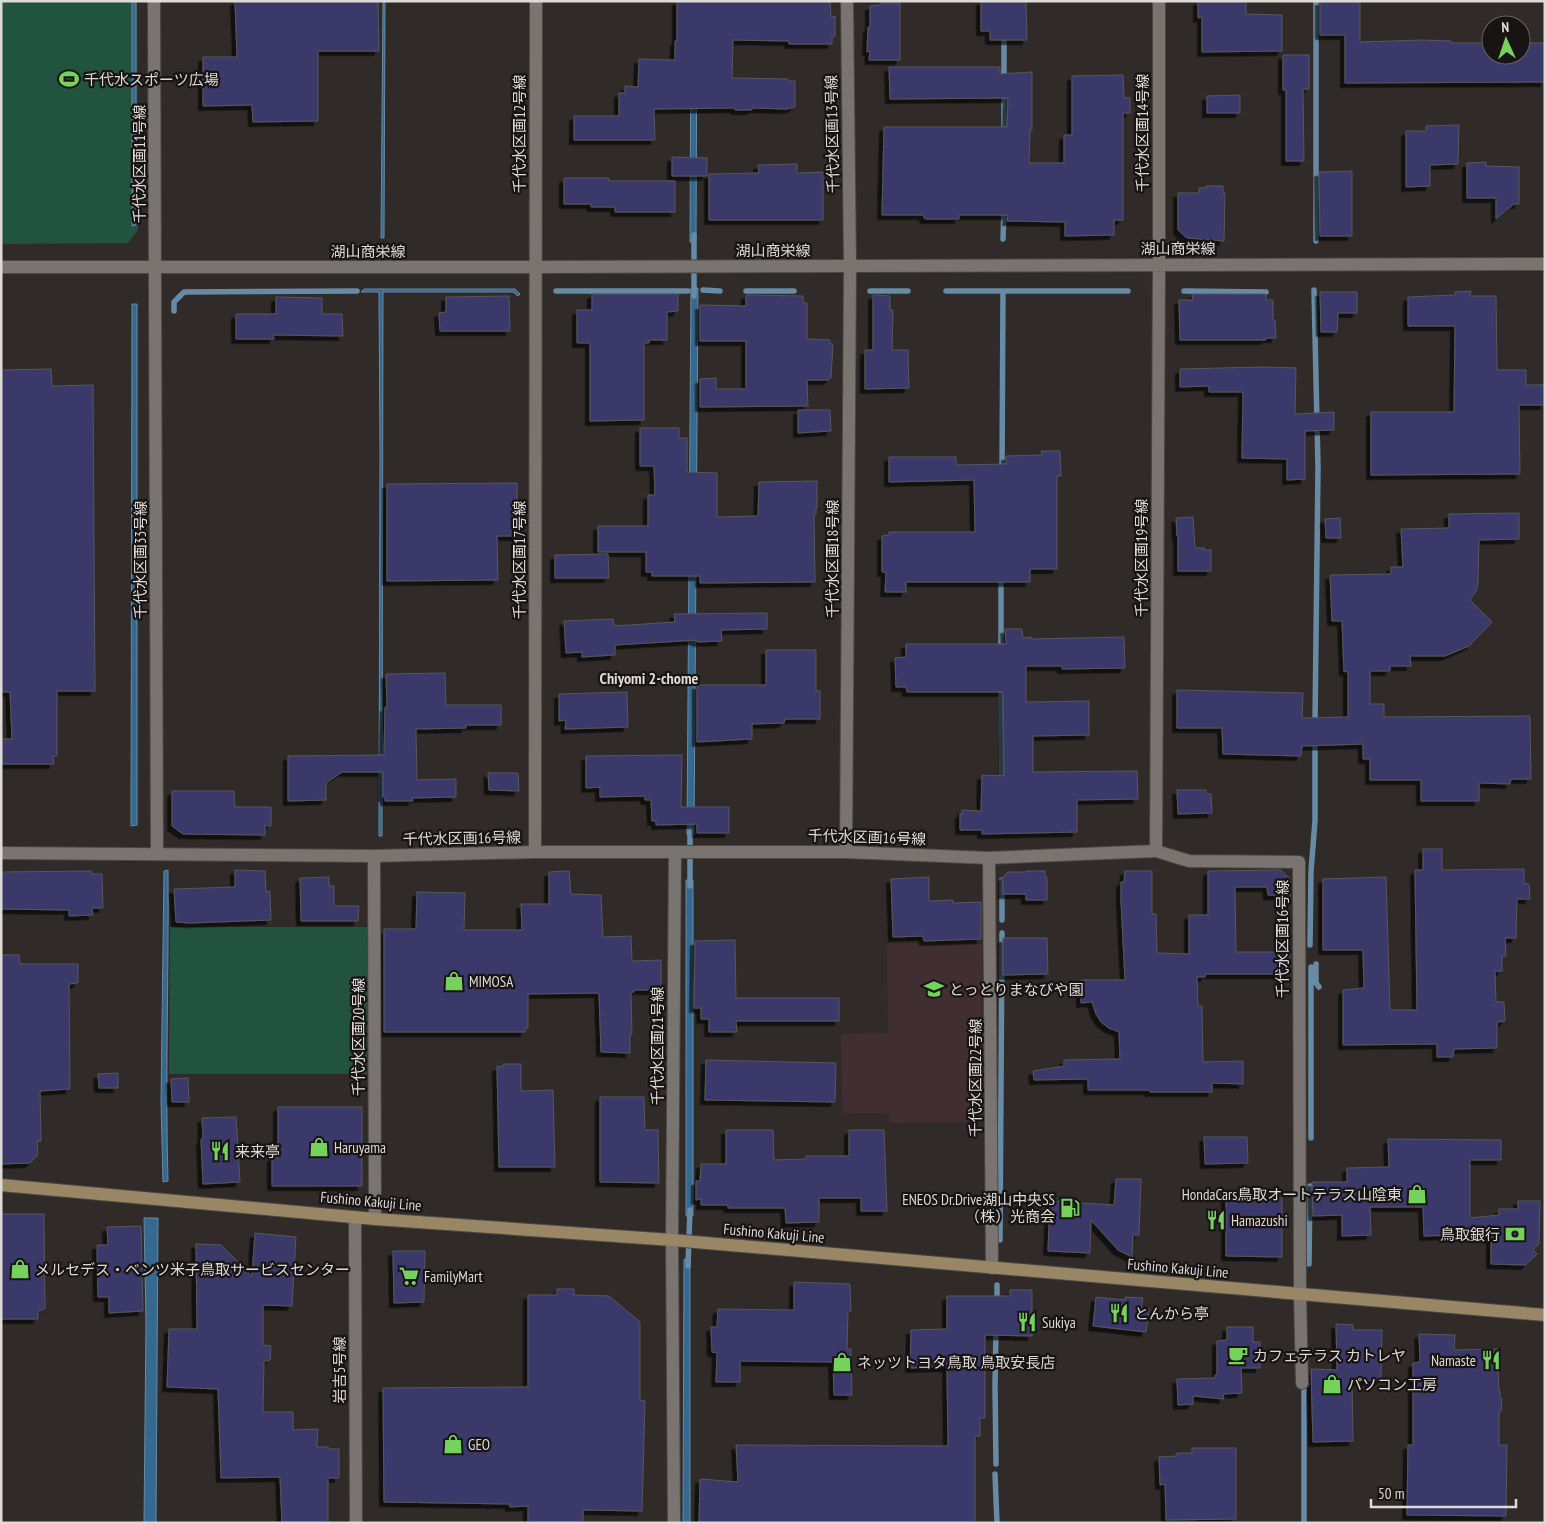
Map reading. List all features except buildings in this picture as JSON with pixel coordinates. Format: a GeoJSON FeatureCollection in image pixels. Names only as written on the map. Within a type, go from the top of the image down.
{"type":"FeatureCollection","features":[{"type":"Feature","properties":{"kind":"main road","name":"Fushino Kakuji Line"},"geometry":{"type":"LineString","coordinates":[[1,1185],[375,1219],[672,1240],[1545,1315]]}},
{"type":"Feature","properties":{"kind":"street","name":"千代水区画11号線"},"geometry":{"type":"LineString","coordinates":[[154,1],[156,267]]}},
{"type":"Feature","properties":{"kind":"street","name":"千代水区画12号線"},"geometry":{"type":"LineString","coordinates":[[535,267],[536,1]]}},
{"type":"Feature","properties":{"kind":"street","name":"千代水区画13号線"},"geometry":{"type":"LineString","coordinates":[[847,1],[850,266]]}},
{"type":"Feature","properties":{"kind":"street","name":"千代水区画14号線"},"geometry":{"type":"LineString","coordinates":[[1158,1],[1159,265]]}},
{"type":"Feature","properties":{"kind":"street","name":"湖山商栄線"},"geometry":{"type":"LineString","coordinates":[[1,267],[1545,264]]}},
{"type":"Feature","properties":{"kind":"street","name":"千代水区画19号線"},"geometry":{"type":"LineString","coordinates":[[1156,852],[1159,265]]}},
{"type":"Feature","properties":{"kind":"street","name":"千代水区画18号線"},"geometry":{"type":"LineString","coordinates":[[846,852],[850,266]]}},
{"type":"Feature","properties":{"kind":"street","name":"千代水区画33号線"},"geometry":{"type":"LineString","coordinates":[[156,267],[157,853]]}},
{"type":"Feature","properties":{"kind":"street","name":"千代水区画17号線"},"geometry":{"type":"LineString","coordinates":[[535,267],[535,852]]}},
{"type":"Feature","properties":{"kind":"street","name":"千代水区画16号線"},"geometry":{"type":"LineString","coordinates":[[1,853],[374,856],[535,852],[846,852],[989,858],[1156,852],[1189,861],[1298,862],[1300,1294]]}},
{"type":"Feature","properties":{"kind":"street","name":"千代水区画21号線"},"geometry":{"type":"LineString","coordinates":[[674,1523],[672,1240],[675,852]]}},
{"type":"Feature","properties":{"kind":"street","name":"千代水区画20号線"},"geometry":{"type":"LineString","coordinates":[[374,856],[375,1219]]}},
{"type":"Feature","properties":{"kind":"street","name":"千代水区画22号線"},"geometry":{"type":"LineString","coordinates":[[989,858],[992,1268]]}},
{"type":"Feature","properties":{"kind":"street","name":"岩吉5号線"},"geometry":{"type":"LineString","coordinates":[[355,1217],[356,1523]]}},
{"type":"Feature","properties":{"kind":"street"},"geometry":{"type":"LineString","coordinates":[[1300,1294],[1302,1384]]}},
{"type":"Feature","properties":{"kind":"shaded area","name":"とっとりまなびや園"},"geometry":{"type":"Polygon","coordinates":[[[887,943],[982,944],[981,1122],[889,1123],[889,1114],[842,1113],[841,1034],[888,1033],[887,943]]]}},
{"type":"Feature","properties":{"kind":"green space","name":"千代水スポーツ広場"},"geometry":{"type":"Polygon","coordinates":[[[1,1],[137,1],[138,230],[128,243],[1,244],[1,1]]]}},
{"type":"Feature","properties":{"kind":"green space"},"geometry":{"type":"Polygon","coordinates":[[[170,927],[368,927],[367,1074],[169,1074],[170,927]]]}},
{"type":"Feature","properties":{"kind":"water"},"geometry":{"type":"Polygon","coordinates":[[[132,1],[136,1],[136,225],[132,226],[132,1]]]}},
{"type":"Feature","properties":{"kind":"water"},"geometry":{"type":"Polygon","coordinates":[[[383,1],[385,1],[384,238],[381,238],[383,1]]]}},
{"type":"Feature","properties":{"kind":"water"},"geometry":{"type":"Polygon","coordinates":[[[691,1],[697,1],[696,242],[690,242],[691,1]]]}},
{"type":"Feature","properties":{"kind":"water"},"geometry":{"type":"Polygon","coordinates":[[[691,288],[698,288],[694,835],[687,835],[691,288]]]}},
{"type":"Feature","properties":{"kind":"water"},"geometry":{"type":"Polygon","coordinates":[[[364,289],[515,289],[520,294],[518,296],[513,292],[383,292],[382,836],[379,836],[379,292],[361,292],[364,289]]]}},
{"type":"Feature","properties":{"kind":"water"},"geometry":{"type":"Polygon","coordinates":[[[132,304],[137,304],[137,825],[131,826],[132,304]]]}},
{"type":"Feature","properties":{"kind":"water"},"geometry":{"type":"Polygon","coordinates":[[[168,870],[168,1181],[163,1182],[161,1102],[164,871],[168,870]]]}},
{"type":"Feature","properties":{"kind":"water"},"geometry":{"type":"Polygon","coordinates":[[[686,880],[693,880],[693,1216],[686,1216],[686,880]]]}},
{"type":"Feature","properties":{"kind":"water"},"geometry":{"type":"Polygon","coordinates":[[[144,1218],[158,1218],[156,1523],[144,1523],[146,1321],[144,1218]]]}},
{"type":"Feature","properties":{"kind":"water"},"geometry":{"type":"Polygon","coordinates":[[[684,1259],[690,1260],[690,1523],[683,1523],[684,1259]]]}},
{"type":"Feature","properties":{"kind":"waterway"},"geometry":{"type":"LineString","coordinates":[[1316,1],[1316,241]]}},
{"type":"Feature","properties":{"kind":"waterway"},"geometry":{"type":"LineString","coordinates":[[1004,34],[1004,80]]}},
{"type":"Feature","properties":{"kind":"waterway"},"geometry":{"type":"LineString","coordinates":[[1004,91],[1004,135]]}},
{"type":"Feature","properties":{"kind":"waterway"},"geometry":{"type":"LineString","coordinates":[[1003,239],[1004,209]]}},
{"type":"Feature","properties":{"kind":"waterway"},"geometry":{"type":"LineString","coordinates":[[694,235],[694,296]]}},
{"type":"Feature","properties":{"kind":"waterway"},"geometry":{"type":"LineString","coordinates":[[703,290],[720,291]]}},
{"type":"Feature","properties":{"kind":"waterway"},"geometry":{"type":"LineString","coordinates":[[1314,290],[1318,467],[1315,723]]}},
{"type":"Feature","properties":{"kind":"waterway"},"geometry":{"type":"LineString","coordinates":[[174,311],[174,302],[184,292],[357,291]]}},
{"type":"Feature","properties":{"kind":"waterway"},"geometry":{"type":"LineString","coordinates":[[556,291],[688,291]]}},
{"type":"Feature","properties":{"kind":"waterway"},"geometry":{"type":"LineString","coordinates":[[746,291],[794,291]]}},
{"type":"Feature","properties":{"kind":"waterway"},"geometry":{"type":"LineString","coordinates":[[870,291],[908,291]]}},
{"type":"Feature","properties":{"kind":"waterway"},"geometry":{"type":"LineString","coordinates":[[946,291],[1128,291]]}},
{"type":"Feature","properties":{"kind":"waterway"},"geometry":{"type":"LineString","coordinates":[[1002,471],[1003,291]]}},
{"type":"Feature","properties":{"kind":"waterway"},"geometry":{"type":"LineString","coordinates":[[1184,291],[1266,292]]}},
{"type":"Feature","properties":{"kind":"waterway"},"geometry":{"type":"LineString","coordinates":[[1001,575],[1001,651]]}},
{"type":"Feature","properties":{"kind":"waterway"},"geometry":{"type":"LineString","coordinates":[[1001,685],[1002,784]]}},
{"type":"Feature","properties":{"kind":"waterway"},"geometry":{"type":"LineString","coordinates":[[1310,945],[1311,871],[1315,821],[1315,740]]}},
{"type":"Feature","properties":{"kind":"waterway"},"geometry":{"type":"LineString","coordinates":[[690,827],[690,886]]}},
{"type":"Feature","properties":{"kind":"waterway"},"geometry":{"type":"LineString","coordinates":[[1002,880],[1002,920]]}},
{"type":"Feature","properties":{"kind":"waterway"},"geometry":{"type":"LineString","coordinates":[[1000,1240],[1002,933]]}},
{"type":"Feature","properties":{"kind":"waterway"},"geometry":{"type":"LineString","coordinates":[[1316,964],[1316,983],[1319,987]]}},
{"type":"Feature","properties":{"kind":"waterway"},"geometry":{"type":"LineString","coordinates":[[1311,967],[1311,1138]]}},
{"type":"Feature","properties":{"kind":"waterway"},"geometry":{"type":"LineString","coordinates":[[1309,1264],[1310,1186]]}},
{"type":"Feature","properties":{"kind":"waterway"},"geometry":{"type":"LineString","coordinates":[[688,1266],[690,1210]]}},
{"type":"Feature","properties":{"kind":"waterway"},"geometry":{"type":"LineString","coordinates":[[997,1285],[997,1302]]}},
{"type":"Feature","properties":{"kind":"waterway"},"geometry":{"type":"LineString","coordinates":[[996,1329],[996,1464]]}},
{"type":"Feature","properties":{"kind":"waterway"},"geometry":{"type":"LineString","coordinates":[[1304,1523],[1304,1388],[1307,1384]]}},
{"type":"Feature","properties":{"kind":"waterway"},"geometry":{"type":"LineString","coordinates":[[995,1474],[997,1523]]}},
{"type":"Feature","properties":{"kind":"place","name":"千代水スポーツ広場"},"geometry":{"type":"Point","coordinates":[69,79]}},
{"type":"Feature","properties":{"kind":"place","name":"MIMOSA"},"geometry":{"type":"Point","coordinates":[454,981]}},
{"type":"Feature","properties":{"kind":"place","name":"とっとりまなびや園"},"geometry":{"type":"Point","coordinates":[934,989]}},
{"type":"Feature","properties":{"kind":"place","name":"Haruyama"},"geometry":{"type":"Point","coordinates":[319,1147]}},
{"type":"Feature","properties":{"kind":"place","name":"来来亭"},"geometry":{"type":"Point","coordinates":[220,1151]}},
{"type":"Feature","properties":{"kind":"place","name":"HondaCars鳥取オートテラス山陰東"},"geometry":{"type":"Point","coordinates":[1417,1194]}},
{"type":"Feature","properties":{"kind":"place","name":"ENEOS Dr.Drive湖山中央SS （株）光商会"},"geometry":{"type":"Point","coordinates":[1070,1208]}},
{"type":"Feature","properties":{"kind":"place","name":"Hamazushi"},"geometry":{"type":"Point","coordinates":[1216,1220]}},
{"type":"Feature","properties":{"kind":"place","name":"鳥取銀行"},"geometry":{"type":"Point","coordinates":[1515,1234]}},
{"type":"Feature","properties":{"kind":"place","name":"メルセデス・ベンツ米子鳥取サービスセンター"},"geometry":{"type":"Point","coordinates":[20,1269]}},
{"type":"Feature","properties":{"kind":"place","name":"FamilyMart"},"geometry":{"type":"Point","coordinates":[409,1276]}},
{"type":"Feature","properties":{"kind":"place","name":"とんから亭"},"geometry":{"type":"Point","coordinates":[1119,1313]}},
{"type":"Feature","properties":{"kind":"place","name":"Sukiya"},"geometry":{"type":"Point","coordinates":[1027,1322]}},
{"type":"Feature","properties":{"kind":"place","name":"カフェテラス カトレヤ"},"geometry":{"type":"Point","coordinates":[1238,1355]}},
{"type":"Feature","properties":{"kind":"place","name":"Namaste"},"geometry":{"type":"Point","coordinates":[1491,1360]}},
{"type":"Feature","properties":{"kind":"place","name":"ネッツトヨタ鳥取 鳥取安長店"},"geometry":{"type":"Point","coordinates":[842,1362]}},
{"type":"Feature","properties":{"kind":"place","name":"パソコン工房"},"geometry":{"type":"Point","coordinates":[1332,1384]}},
{"type":"Feature","properties":{"kind":"place","name":"GEO"},"geometry":{"type":"Point","coordinates":[453,1444]}},
{"type":"Feature","properties":{"kind":"district","name":"Chiyomi 2-chome"},"geometry":{"type":"Point","coordinates":[649,678]}}]}
